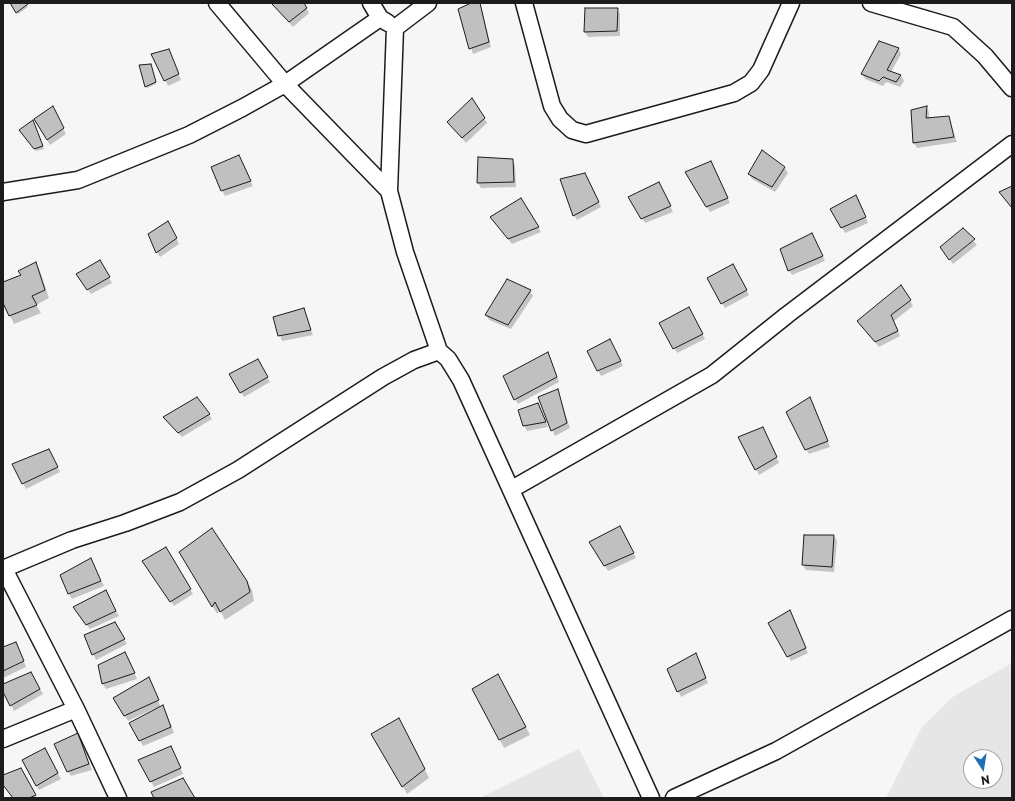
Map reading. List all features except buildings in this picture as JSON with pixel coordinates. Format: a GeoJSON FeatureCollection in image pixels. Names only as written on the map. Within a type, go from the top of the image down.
{"type":"FeatureCollection","features":[{"type":"Feature","properties":{"kind":"street"},"geometry":{"type":"LineString","coordinates":[[217,3],[286,84],[388,191]]}},
{"type":"Feature","properties":{"kind":"street"},"geometry":{"type":"LineString","coordinates":[[371,3],[380,18],[396,28]]}},
{"type":"Feature","properties":{"kind":"street"},"geometry":{"type":"LineString","coordinates":[[428,3],[396,28],[388,191],[405,252],[439,351],[448,359],[461,380],[512,489],[651,798]]}},
{"type":"Feature","properties":{"kind":"street"},"geometry":{"type":"LineString","coordinates":[[524,3],[552,106],[560,119],[572,130],[586,134],[734,93],[751,83],[761,70],[791,3]]}},
{"type":"Feature","properties":{"kind":"street"},"geometry":{"type":"LineString","coordinates":[[871,3],[953,27],[985,56],[1012,88]]}},
{"type":"Feature","properties":{"kind":"street"},"geometry":{"type":"LineString","coordinates":[[3,192],[78,180],[189,135],[286,84],[380,18]]}},
{"type":"Feature","properties":{"kind":"street"},"geometry":{"type":"LineString","coordinates":[[512,489],[712,375],[787,315],[1012,144]]}},
{"type":"Feature","properties":{"kind":"street"},"geometry":{"type":"LineString","coordinates":[[118,798],[76,709],[4,569],[72,540],[125,523],[180,502],[238,470],[383,377],[414,360],[439,351]]}},
{"type":"Feature","properties":{"kind":"street"},"geometry":{"type":"LineString","coordinates":[[674,798],[776,751],[1012,619]]}},
{"type":"Feature","properties":{"kind":"street"},"geometry":{"type":"LineString","coordinates":[[3,739],[76,709]]}},
{"type":"Feature","properties":{"kind":"shaded area"},"geometry":{"type":"Polygon","coordinates":[[[1012,663],[1012,798],[886,798],[922,727],[954,696],[1012,663]]]}},
{"type":"Feature","properties":{"kind":"shaded area"},"geometry":{"type":"Polygon","coordinates":[[[579,749],[604,798],[480,798],[579,749]]]}}]}
